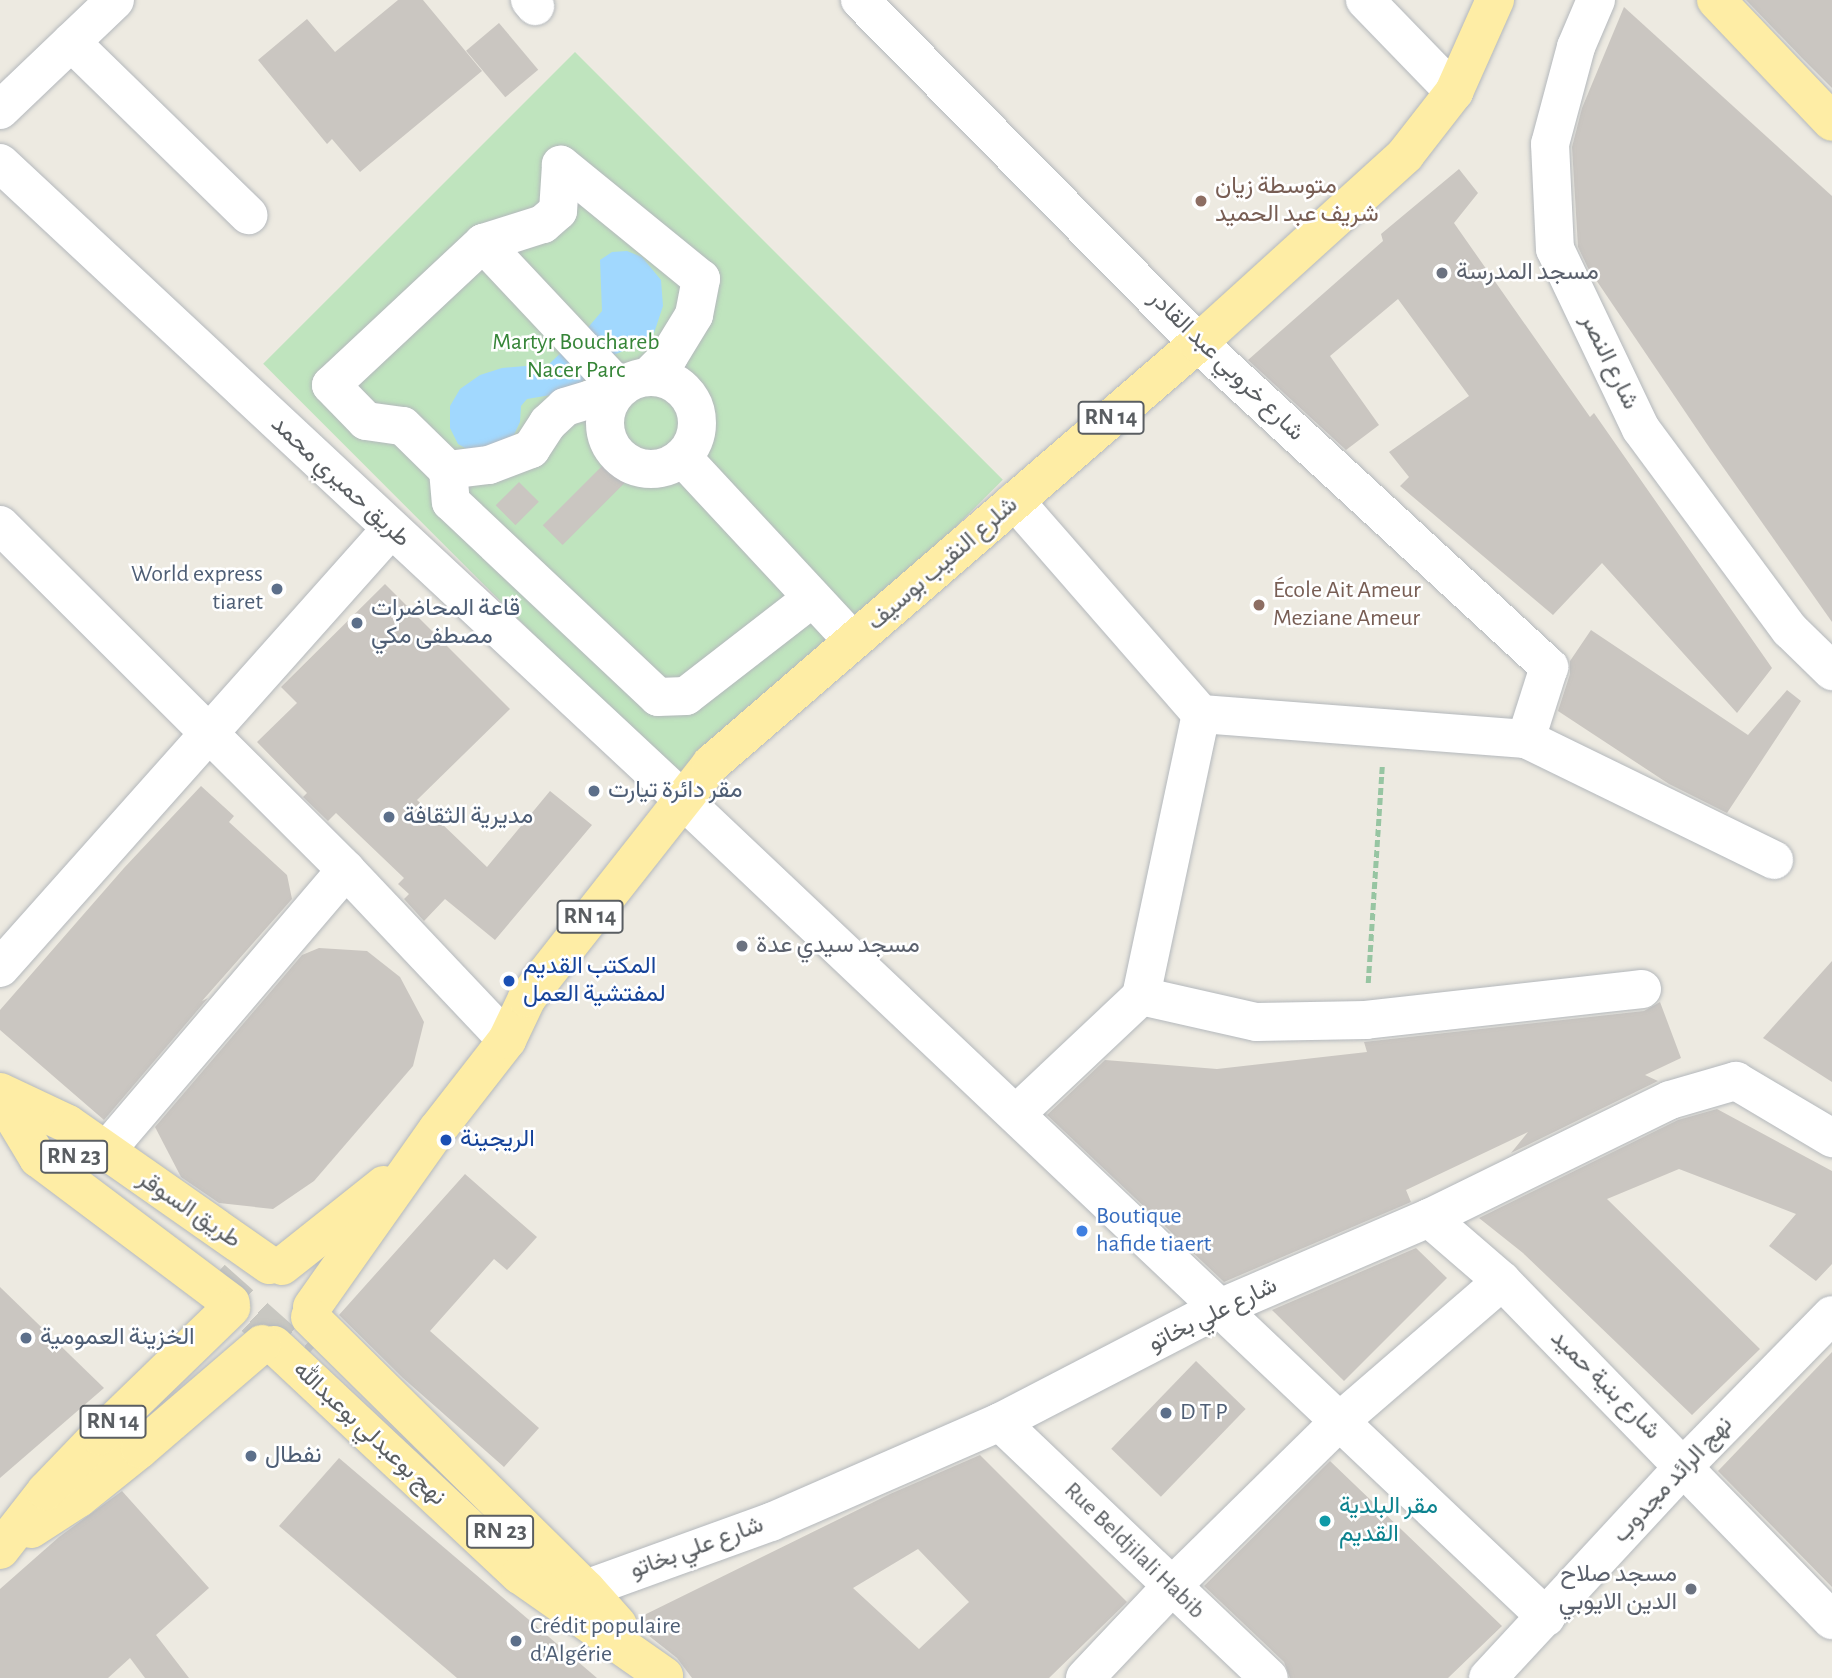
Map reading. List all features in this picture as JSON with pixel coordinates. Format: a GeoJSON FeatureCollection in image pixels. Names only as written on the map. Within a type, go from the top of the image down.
{"type":"FeatureCollection","features":[{"type":"Feature","properties":{"kind":"main road","name":"شلرع النقيب بوسيف"},"geometry":{"type":"LineString","coordinates":[[311,1312],[418,1157],[507,1040],[527,998],[711,764],[1198,343],[1405,155],[1454,92],[1495,0]]}},
{"type":"Feature","properties":{"kind":"main road"},"geometry":{"type":"LineString","coordinates":[[1716,0],[1832,122]]}},
{"type":"Feature","properties":{"kind":"main road","name":"طريق السوقر"},"geometry":{"type":"LineString","coordinates":[[0,1093],[52,1114],[105,1153],[276,1265]]}},
{"type":"Feature","properties":{"kind":"main road","name":"طريق السوقر"},"geometry":{"type":"LineString","coordinates":[[0,1093],[147,1222]]}},
{"type":"Feature","properties":{"kind":"main road","name":"طريق السوقر"},"geometry":{"type":"LineString","coordinates":[[0,1093],[38,1158],[231,1306]]}},
{"type":"Feature","properties":{"kind":"main road","name":"شلرع النقيب بوسيف"},"geometry":{"type":"LineString","coordinates":[[276,1265],[418,1157]]}},
{"type":"Feature","properties":{"kind":"main road"},"geometry":{"type":"LineString","coordinates":[[276,1265],[304,1281],[311,1312],[297,1337],[268,1345],[240,1331],[231,1306],[239,1281],[258,1267],[276,1265]]}},
{"type":"Feature","properties":{"kind":"main road","name":"RN 14"},"geometry":{"type":"LineString","coordinates":[[2,1546],[46,1491],[231,1306]]}},
{"type":"Feature","properties":{"kind":"main road","name":"نهج بوعبدلي بوعبدالله"},"geometry":{"type":"LineString","coordinates":[[311,1312],[586,1589],[665,1677]]}},
{"type":"Feature","properties":{"kind":"main road","name":"RN 14"},"geometry":{"type":"LineString","coordinates":[[2,1546],[89,1490],[268,1345]]}},
{"type":"Feature","properties":{"kind":"main road","name":"نهج بوعبدلي بوعبدالله"},"geometry":{"type":"LineString","coordinates":[[268,1345],[520,1575],[665,1677]]}},
{"type":"Feature","properties":{"kind":"main road","name":"نهج بوعبدلي بوعبدالله"},"geometry":{"type":"LineString","coordinates":[[336,1389],[665,1677]]}},
{"type":"Feature","properties":{"kind":"street"},"geometry":{"type":"LineString","coordinates":[[0,110],[115,0]]}},
{"type":"Feature","properties":{"kind":"street"},"geometry":{"type":"LineString","coordinates":[[1365,0],[1454,92]]}},
{"type":"Feature","properties":{"kind":"street","name":"شارع النصر"},"geometry":{"type":"LineString","coordinates":[[1596,0],[1576,47],[1550,144],[1555,249],[1641,429],[1790,630],[1832,671]]}},
{"type":"Feature","properties":{"kind":"street","name":"شارع خروبي عبد القادر"},"geometry":{"type":"LineString","coordinates":[[863,1],[1198,343],[1549,667],[1526,739]]}},
{"type":"Feature","properties":{"kind":"street"},"geometry":{"type":"LineString","coordinates":[[71,42],[248,215]]}},
{"type":"Feature","properties":{"kind":"street","name":"طريق حميري محمد"},"geometry":{"type":"LineString","coordinates":[[0,163],[390,530],[682,799],[1546,1617]]}},
{"type":"Feature","properties":{"kind":"street"},"geometry":{"type":"LineString","coordinates":[[483,243],[532,294],[639,380],[691,398],[697,421],[692,445],[682,457],[668,466],[652,470],[621,460],[610,448],[604,416],[639,380],[694,315],[701,279],[561,165],[558,211],[543,224],[483,243],[331,385],[366,421],[403,426],[448,470],[452,502],[658,697],[686,696],[811,599]]}},
{"type":"Feature","properties":{"kind":"street"},"geometry":{"type":"LineString","coordinates":[[448,470],[489,465],[531,449],[548,423],[565,407],[639,380]]}},
{"type":"Feature","properties":{"kind":"street"},"geometry":{"type":"LineString","coordinates":[[682,457],[811,599],[853,641]]}},
{"type":"Feature","properties":{"kind":"street"},"geometry":{"type":"LineString","coordinates":[[1015,501],[1200,714],[1526,739],[1774,860]]}},
{"type":"Feature","properties":{"kind":"street"},"geometry":{"type":"LineString","coordinates":[[0,525],[346,870],[507,1040]]}},
{"type":"Feature","properties":{"kind":"street"},"geometry":{"type":"LineString","coordinates":[[0,968],[390,530]]}},
{"type":"Feature","properties":{"kind":"street"},"geometry":{"type":"LineString","coordinates":[[1016,1114],[1141,996],[1200,714]]}},
{"type":"Feature","properties":{"kind":"street"},"geometry":{"type":"LineString","coordinates":[[105,1153],[346,870]]}},
{"type":"Feature","properties":{"kind":"street"},"geometry":{"type":"LineString","coordinates":[[1141,996],[1256,1022],[1366,1020],[1642,989]]}},
{"type":"Feature","properties":{"kind":"street","name":"شارع علي بخاتو"},"geometry":{"type":"LineString","coordinates":[[586,1589],[771,1522],[1000,1422],[1220,1308],[1429,1219],[1670,1100],[1736,1081],[1832,1138]]}},
{"type":"Feature","properties":{"kind":"street","name":"شارع بنية حميد"},"geometry":{"type":"LineString","coordinates":[[1429,1219],[1502,1281],[1830,1615]]}},
{"type":"Feature","properties":{"kind":"street"},"geometry":{"type":"LineString","coordinates":[[1085,1678],[1171,1587],[1340,1422],[1502,1281]]}},
{"type":"Feature","properties":{"kind":"street","name":"نهج الرائد مجدوب"},"geometry":{"type":"LineString","coordinates":[[1488,1678],[1684,1466],[1832,1315]]}},
{"type":"Feature","properties":{"kind":"street","name":"Rue Beldjilali Habib"},"geometry":{"type":"LineString","coordinates":[[1000,1422],[1269,1678]]}},
{"type":"Feature","properties":{"kind":"path"},"geometry":{"type":"LineString","coordinates":[[1366,1020],[1383,757]]}},
{"type":"Feature","properties":{"kind":"green space","name":"Martyr Bouchareb Nacer Parc"},"geometry":{"type":"Polygon","coordinates":[[[575,52],[1003,480],[691,792],[263,364],[575,52]]]}},
{"type":"Feature","properties":{"kind":"water"},"geometry":{"type":"Polygon","coordinates":[[[627,251],[642,257],[661,280],[663,306],[654,333],[637,345],[609,357],[585,331],[602,311],[600,260],[612,252],[627,251]]]}},
{"type":"Feature","properties":{"kind":"water"},"geometry":{"type":"Polygon","coordinates":[[[564,350],[588,375],[581,383],[569,392],[527,399],[521,406],[520,422],[512,439],[476,454],[458,444],[450,428],[450,406],[460,389],[480,375],[502,368],[549,364],[564,350]]]}},
{"type":"Feature","properties":{"kind":"building"},"geometry":{"type":"Polygon","coordinates":[[[398,0],[423,0],[482,71],[360,172],[332,139],[327,144],[258,60],[307,19],[335,52],[398,0]]]}},
{"type":"Feature","properties":{"kind":"building"},"geometry":{"type":"Polygon","coordinates":[[[1746,0],[1832,0],[1832,88],[1803,59],[1746,0]]]}},
{"type":"Feature","properties":{"kind":"building"},"geometry":{"type":"Polygon","coordinates":[[[1624,7],[1832,196],[1832,622],[1711,450],[1588,268],[1578,247],[1572,147],[1582,108],[1624,7]]]}},
{"type":"Feature","properties":{"kind":"building"},"geometry":{"type":"Polygon","coordinates":[[[499,23],[538,70],[505,97],[466,51],[499,23]]]}},
{"type":"Feature","properties":{"kind":"building"},"geometry":{"type":"Polygon","coordinates":[[[1459,169],[1478,193],[1454,223],[1590,417],[1594,413],[1772,668],[1737,713],[1602,563],[1553,615],[1400,486],[1409,477],[1389,452],[1469,396],[1398,299],[1330,356],[1379,425],[1346,450],[1248,360],[1383,241],[1381,234],[1459,169]]]}},
{"type":"Feature","properties":{"kind":"building"},"geometry":{"type":"Polygon","coordinates":[[[605,463],[625,483],[563,545],[543,525],[605,463]]]}},
{"type":"Feature","properties":{"kind":"building"},"geometry":{"type":"Polygon","coordinates":[[[519,482],[539,502],[515,525],[496,505],[519,482]]]}},
{"type":"Feature","properties":{"kind":"building"},"geometry":{"type":"Polygon","coordinates":[[[385,584],[510,709],[417,800],[487,867],[550,791],[592,825],[495,940],[445,899],[424,921],[404,899],[409,894],[398,884],[404,878],[336,813],[328,821],[303,797],[307,793],[257,742],[297,703],[281,687],[385,584]]]}},
{"type":"Feature","properties":{"kind":"building"},"geometry":{"type":"Polygon","coordinates":[[[1591,630],[1748,735],[1787,690],[1801,701],[1727,813],[1669,784],[1558,711],[1570,674],[1570,661],[1591,630]]]}},
{"type":"Feature","properties":{"kind":"building"},"geometry":{"type":"Polygon","coordinates":[[[201,786],[234,816],[229,822],[287,875],[292,899],[202,1001],[208,998],[104,1120],[0,1030],[0,1010],[124,868],[201,786]]]}},
{"type":"Feature","properties":{"kind":"building"},"geometry":{"type":"Polygon","coordinates":[[[319,948],[367,951],[400,977],[424,1022],[413,1066],[314,1181],[273,1209],[219,1203],[181,1177],[155,1127],[302,955],[319,948]]]}},
{"type":"Feature","properties":{"kind":"building"},"geometry":{"type":"Polygon","coordinates":[[[1832,961],[1832,1082],[1763,1038],[1832,961]]]}},
{"type":"Feature","properties":{"kind":"building"},"geometry":{"type":"Polygon","coordinates":[[[1660,1002],[1681,1058],[1645,1075],[1658,1081],[1511,1153],[1528,1132],[1406,1190],[1411,1202],[1224,1282],[1047,1115],[1105,1060],[1217,1069],[1367,1052],[1364,1042],[1644,1011],[1660,1002]]]}},
{"type":"Feature","properties":{"kind":"building"},"geometry":{"type":"Polygon","coordinates":[[[1717,1109],[1832,1171],[1832,1264],[1816,1281],[1769,1246],[1796,1214],[1679,1169],[1607,1199],[1760,1349],[1692,1415],[1523,1253],[1479,1218],[1678,1120],[1717,1109]]]}},
{"type":"Feature","properties":{"kind":"building"},"geometry":{"type":"Polygon","coordinates":[[[465,1174],[537,1237],[507,1270],[494,1259],[430,1331],[539,1428],[504,1467],[403,1378],[339,1315],[465,1174]]]}},
{"type":"Feature","properties":{"kind":"building"},"geometry":{"type":"Polygon","coordinates":[[[1416,1248],[1447,1278],[1344,1381],[1272,1310],[1416,1248]]]}},
{"type":"Feature","properties":{"kind":"building","name":"الخزينة العمومية"},"geometry":{"type":"Polygon","coordinates":[[[0,1287],[104,1388],[0,1478],[0,1287]]]}},
{"type":"Feature","properties":{"kind":"building"},"geometry":{"type":"Polygon","coordinates":[[[1832,1352],[1832,1587],[1718,1471],[1832,1352]]]}},
{"type":"Feature","properties":{"kind":"building"},"geometry":{"type":"Polygon","coordinates":[[[1196,1361],[1246,1409],[1161,1497],[1111,1449],[1196,1361]]]}},
{"type":"Feature","properties":{"kind":"building"},"geometry":{"type":"Polygon","coordinates":[[[980,1455],[1127,1602],[1049,1678],[692,1678],[677,1658],[639,1628],[638,1618],[890,1494],[980,1455]],[[918,1549],[853,1588],[919,1649],[969,1602],[918,1549]]]}},
{"type":"Feature","properties":{"kind":"building"},"geometry":{"type":"Polygon","coordinates":[[[339,1458],[597,1678],[457,1678],[279,1526],[339,1458]]]}},
{"type":"Feature","properties":{"kind":"building","name":"مقر البلدية القديم"},"geometry":{"type":"Polygon","coordinates":[[[1330,1461],[1502,1626],[1448,1678],[1290,1678],[1284,1662],[1204,1586],[1330,1461]]]}},
{"type":"Feature","properties":{"kind":"building"},"geometry":{"type":"Polygon","coordinates":[[[122,1491],[209,1588],[156,1635],[189,1678],[145,1678],[130,1658],[108,1678],[0,1678],[0,1589],[59,1537],[122,1491]]]}},
{"type":"Feature","properties":{"kind":"tunnel"},"geometry":{"type":"LineString","coordinates":[[212,1279],[303,1360]]}},
{"type":"Feature","properties":{"kind":"place","name":"متوسطة زيان شريف عبد الحميد"},"geometry":{"type":"Point","coordinates":[1201,201]}},
{"type":"Feature","properties":{"kind":"place","name":"مسجد المدرسة"},"geometry":{"type":"Point","coordinates":[1442,273]}},
{"type":"Feature","properties":{"kind":"place","name":"World express tiaret"},"geometry":{"type":"Point","coordinates":[277,589]}},
{"type":"Feature","properties":{"kind":"place","name":"École Ait Ameur Meziane Ameur"},"geometry":{"type":"Point","coordinates":[1259,605]}},
{"type":"Feature","properties":{"kind":"place","name":"قاعة المحاضرات مصطفى مكي"},"geometry":{"type":"Point","coordinates":[357,623]}},
{"type":"Feature","properties":{"kind":"place","name":"مقر دائرة تيارت"},"geometry":{"type":"Point","coordinates":[594,791]}},
{"type":"Feature","properties":{"kind":"place","name":"مديرية الثقافة"},"geometry":{"type":"Point","coordinates":[389,817]}},
{"type":"Feature","properties":{"kind":"place","name":"مسجد سيدي عدة"},"geometry":{"type":"Point","coordinates":[742,946]}},
{"type":"Feature","properties":{"kind":"place","name":"المكتب القديم لمفتشية العمل"},"geometry":{"type":"Point","coordinates":[509,981]}},
{"type":"Feature","properties":{"kind":"place","name":"الريجينة"},"geometry":{"type":"Point","coordinates":[446,1140]}},
{"type":"Feature","properties":{"kind":"place","name":"Boutique hafide tiaert"},"geometry":{"type":"Point","coordinates":[1082,1231]}},
{"type":"Feature","properties":{"kind":"place","name":"الخزينة العمومية"},"geometry":{"type":"Point","coordinates":[26,1338]}},
{"type":"Feature","properties":{"kind":"place","name":"D T P"},"geometry":{"type":"Point","coordinates":[1166,1413]}},
{"type":"Feature","properties":{"kind":"place","name":"نفطال"},"geometry":{"type":"Point","coordinates":[251,1456]}},
{"type":"Feature","properties":{"kind":"place","name":"مقر البلدية القديم"},"geometry":{"type":"Point","coordinates":[1325,1521]}},
{"type":"Feature","properties":{"kind":"place","name":"مسجد صلاح الدين الايوبي"},"geometry":{"type":"Point","coordinates":[1691,1589]}},
{"type":"Feature","properties":{"kind":"place","name":"Crédit populaire d'Algérie"},"geometry":{"type":"Point","coordinates":[516,1641]}}]}
